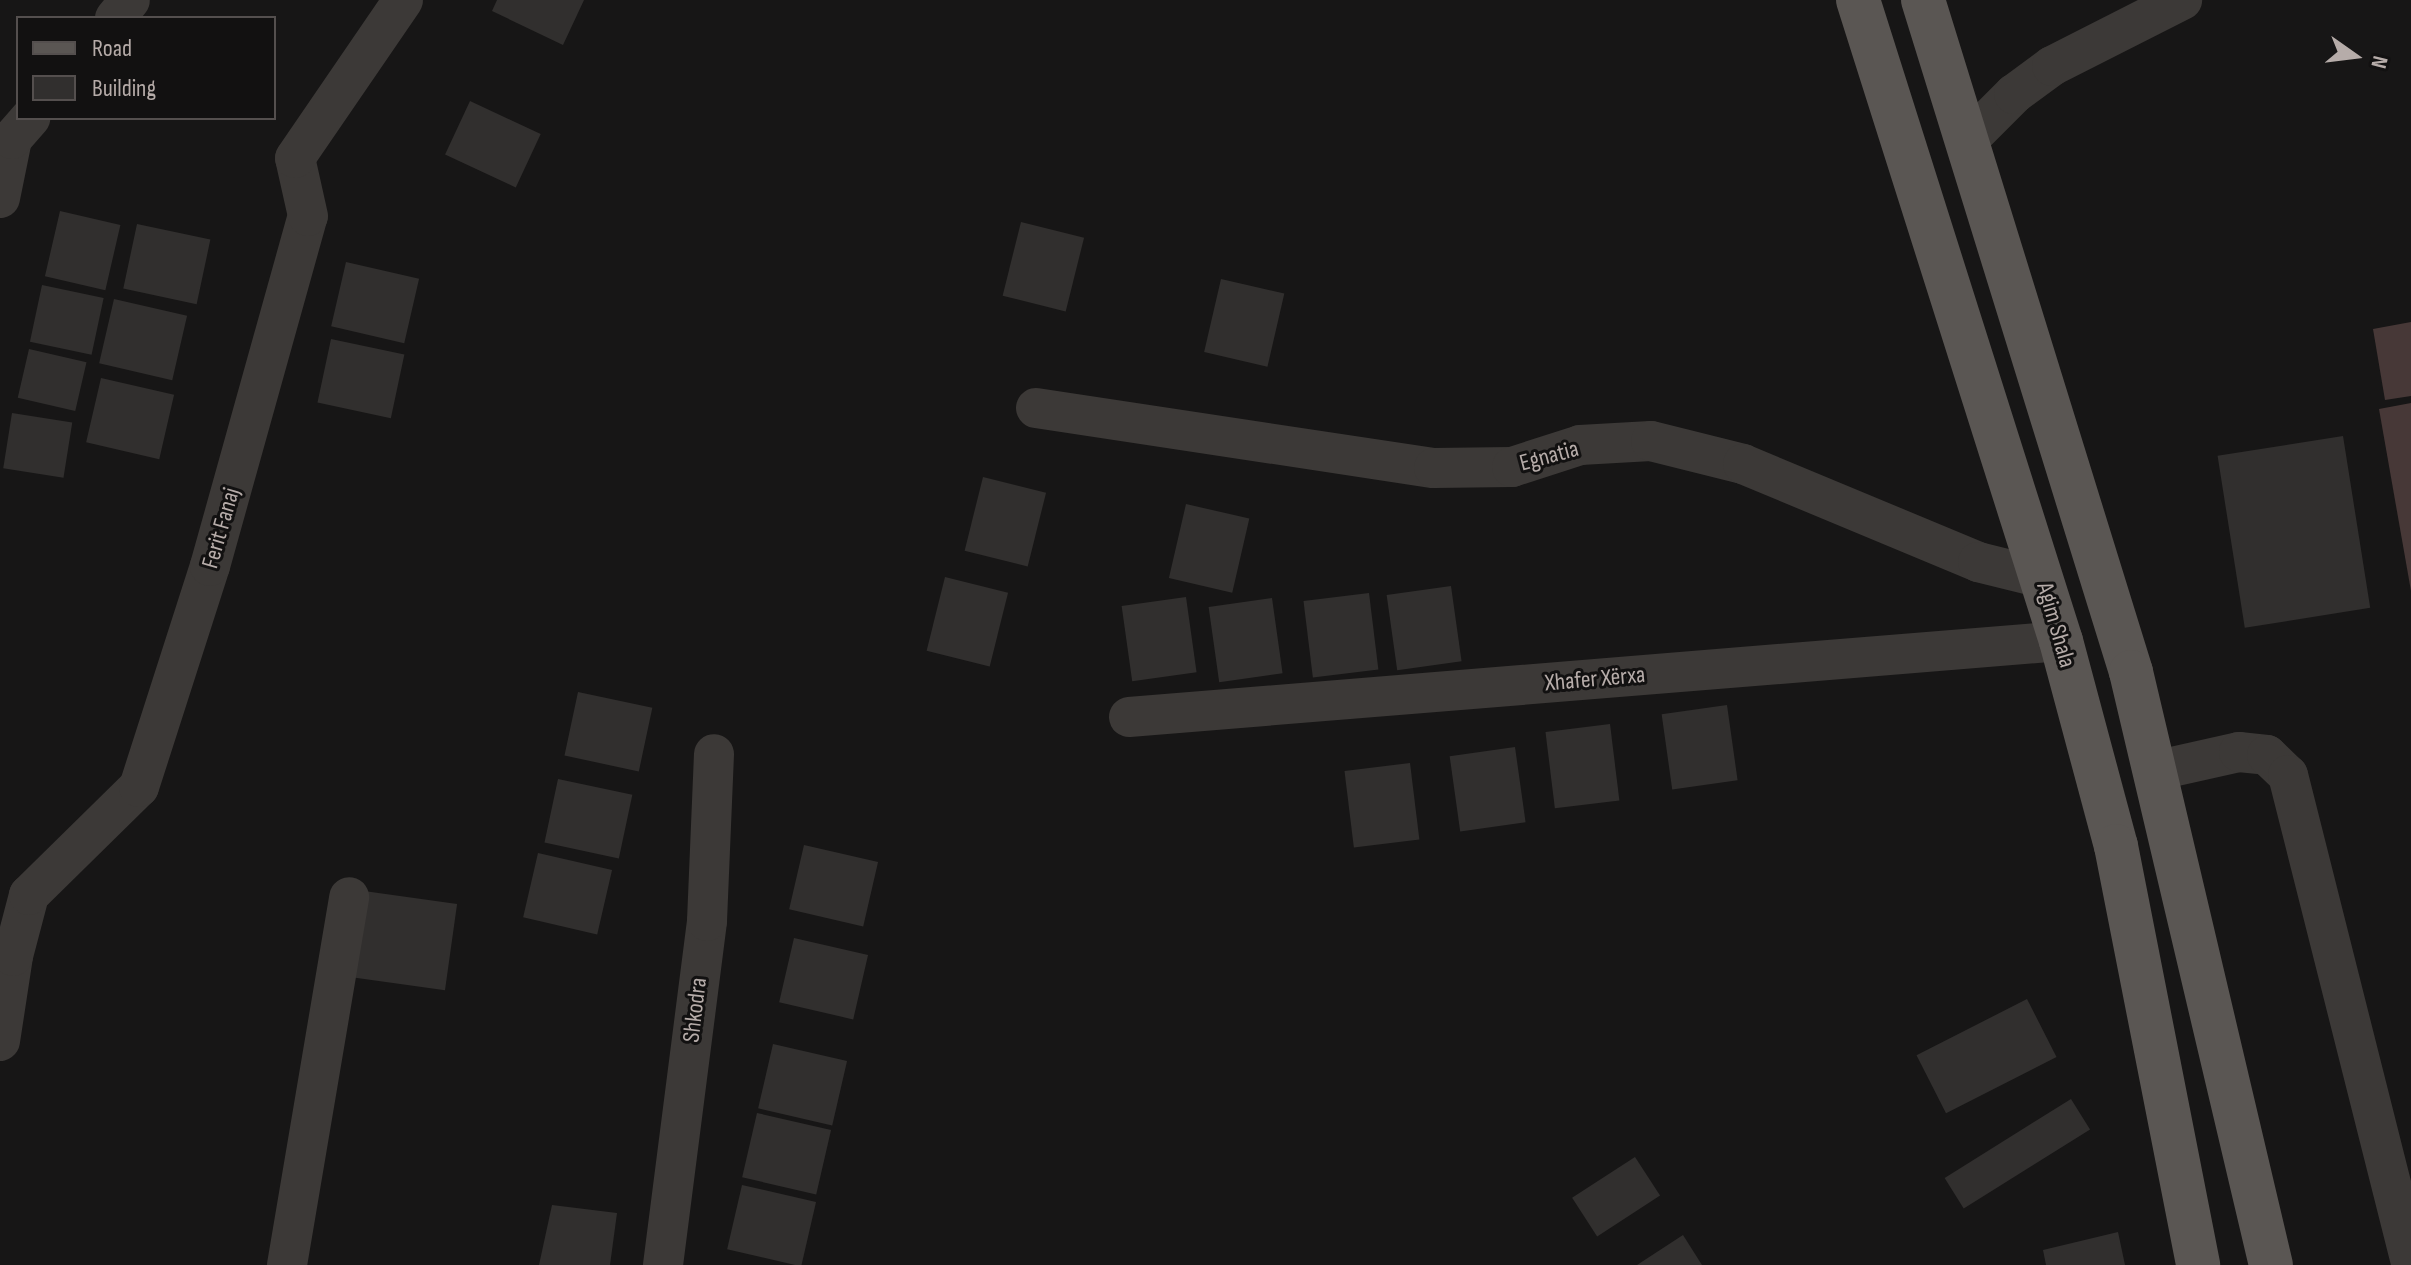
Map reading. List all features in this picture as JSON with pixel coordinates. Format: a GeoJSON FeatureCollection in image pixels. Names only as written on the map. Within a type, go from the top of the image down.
{"type":"FeatureCollection","features":[{"type":"Feature","properties":{"kind":"main road","name":"Agim Shala"},"geometry":{"type":"LineString","coordinates":[[1858,0],[2061,641],[2116,846],[2198,1265]]}},
{"type":"Feature","properties":{"kind":"main road"},"geometry":{"type":"LineString","coordinates":[[1923,0],[1969,139],[2131,672],[2271,1265]]}},
{"type":"Feature","properties":{"kind":"street"},"geometry":{"type":"LineString","coordinates":[[117,16],[130,0]]}},
{"type":"Feature","properties":{"kind":"street","name":"Ferit Fanaj"},"geometry":{"type":"LineString","coordinates":[[0,1041],[13,956],[29,895],[139,787],[210,566],[308,216],[295,158],[403,0]]}},
{"type":"Feature","properties":{"kind":"street"},"geometry":{"type":"LineString","coordinates":[[1969,139],[2014,94],[2052,66],[2182,0]]}},
{"type":"Feature","properties":{"kind":"street"},"geometry":{"type":"LineString","coordinates":[[0,198],[21,128]]}},
{"type":"Feature","properties":{"kind":"street","name":"Egnatia"},"geometry":{"type":"LineString","coordinates":[[1036,408],[1434,468],[1512,467],[1580,445],[1651,441],[1743,464],[1978,562],[2042,578]]}},
{"type":"Feature","properties":{"kind":"street","name":"Xhafer Xërxa"},"geometry":{"type":"LineString","coordinates":[[1129,717],[2061,641]]}},
{"type":"Feature","properties":{"kind":"street"},"geometry":{"type":"LineString","coordinates":[[2154,771],[2239,752],[2267,755],[2288,775],[2411,1263]]}},
{"type":"Feature","properties":{"kind":"street","name":"Shkodra"},"geometry":{"type":"LineString","coordinates":[[663,1265],[707,921],[714,754]]}},
{"type":"Feature","properties":{"kind":"street"},"geometry":{"type":"LineString","coordinates":[[287,1265],[349,897]]}},
{"type":"Feature","properties":{"kind":"shaded area"},"geometry":{"type":"Polygon","coordinates":[[[2411,322],[2411,396],[2385,400],[2373,329],[2411,322]]]}},
{"type":"Feature","properties":{"kind":"shaded area"},"geometry":{"type":"Polygon","coordinates":[[[2411,403],[2411,591],[2379,409],[2411,403]]]}},
{"type":"Feature","properties":{"kind":"building"},"geometry":{"type":"Polygon","coordinates":[[[497,0],[584,0],[563,45],[492,11],[497,0]]]}},
{"type":"Feature","properties":{"kind":"building"},"geometry":{"type":"Polygon","coordinates":[[[470,101],[541,134],[516,187],[445,154],[470,101]]]}},
{"type":"Feature","properties":{"kind":"building"},"geometry":{"type":"Polygon","coordinates":[[[60,211],[120,225],[105,290],[45,276],[60,211]]]}},
{"type":"Feature","properties":{"kind":"building"},"geometry":{"type":"Polygon","coordinates":[[[1021,222],[1084,238],[1066,311],[1003,296],[1021,222]]]}},
{"type":"Feature","properties":{"kind":"building"},"geometry":{"type":"Polygon","coordinates":[[[137,224],[210,240],[197,304],[123,289],[137,224]]]}},
{"type":"Feature","properties":{"kind":"building"},"geometry":{"type":"Polygon","coordinates":[[[346,262],[419,279],[404,343],[331,326],[346,262]]]}},
{"type":"Feature","properties":{"kind":"building"},"geometry":{"type":"Polygon","coordinates":[[[1221,279],[1284,294],[1267,367],[1204,352],[1221,279]]]}},
{"type":"Feature","properties":{"kind":"building"},"geometry":{"type":"Polygon","coordinates":[[[42,285],[104,298],[92,355],[30,342],[42,285]]]}},
{"type":"Feature","properties":{"kind":"building"},"geometry":{"type":"Polygon","coordinates":[[[114,299],[187,316],[172,380],[99,363],[114,299]]]}},
{"type":"Feature","properties":{"kind":"building"},"geometry":{"type":"Polygon","coordinates":[[[331,339],[404,355],[391,418],[317,403],[331,339]]]}},
{"type":"Feature","properties":{"kind":"building"},"geometry":{"type":"Polygon","coordinates":[[[29,349],[86,362],[75,411],[18,398],[29,349]]]}},
{"type":"Feature","properties":{"kind":"building"},"geometry":{"type":"Polygon","coordinates":[[[101,378],[174,395],[159,459],[86,442],[101,378]]]}},
{"type":"Feature","properties":{"kind":"building"},"geometry":{"type":"Polygon","coordinates":[[[12,413],[72,423],[63,478],[3,468],[12,413]]]}},
{"type":"Feature","properties":{"kind":"building"},"geometry":{"type":"Polygon","coordinates":[[[2343,436],[2370,608],[2245,628],[2218,456],[2343,436]]]}},
{"type":"Feature","properties":{"kind":"building"},"geometry":{"type":"Polygon","coordinates":[[[983,477],[1046,493],[1028,566],[965,551],[983,477]]]}},
{"type":"Feature","properties":{"kind":"building"},"geometry":{"type":"Polygon","coordinates":[[[1186,504],[1249,519],[1232,593],[1169,578],[1186,504]]]}},
{"type":"Feature","properties":{"kind":"building"},"geometry":{"type":"Polygon","coordinates":[[[945,577],[1008,593],[990,666],[927,651],[945,577]]]}},
{"type":"Feature","properties":{"kind":"building"},"geometry":{"type":"Polygon","coordinates":[[[1451,586],[1462,661],[1397,670],[1387,595],[1451,586]]]}},
{"type":"Feature","properties":{"kind":"building"},"geometry":{"type":"Polygon","coordinates":[[[1369,593],[1378,669],[1313,677],[1303,601],[1369,593]]]}},
{"type":"Feature","properties":{"kind":"building"},"geometry":{"type":"Polygon","coordinates":[[[1186,597],[1197,672],[1132,681],[1122,606],[1186,597]]]}},
{"type":"Feature","properties":{"kind":"building"},"geometry":{"type":"Polygon","coordinates":[[[1272,598],[1283,673],[1219,682],[1209,607],[1272,598]]]}},
{"type":"Feature","properties":{"kind":"building"},"geometry":{"type":"Polygon","coordinates":[[[578,692],[652,708],[639,771],[564,756],[578,692]]]}},
{"type":"Feature","properties":{"kind":"building"},"geometry":{"type":"Polygon","coordinates":[[[1727,705],[1738,780],[1672,789],[1662,714],[1727,705]]]}},
{"type":"Feature","properties":{"kind":"building"},"geometry":{"type":"Polygon","coordinates":[[[1610,724],[1619,800],[1555,808],[1545,732],[1610,724]]]}},
{"type":"Feature","properties":{"kind":"building"},"geometry":{"type":"Polygon","coordinates":[[[1515,747],[1526,822],[1460,831],[1450,756],[1515,747]]]}},
{"type":"Feature","properties":{"kind":"building"},"geometry":{"type":"Polygon","coordinates":[[[1410,763],[1419,839],[1354,847],[1344,771],[1410,763]]]}},
{"type":"Feature","properties":{"kind":"building"},"geometry":{"type":"Polygon","coordinates":[[[558,779],[632,795],[619,858],[544,843],[558,779]]]}},
{"type":"Feature","properties":{"kind":"building"},"geometry":{"type":"Polygon","coordinates":[[[804,845],[878,862],[863,926],[789,909],[804,845]]]}},
{"type":"Feature","properties":{"kind":"building"},"geometry":{"type":"Polygon","coordinates":[[[538,853],[612,870],[597,934],[523,917],[538,853]]]}},
{"type":"Feature","properties":{"kind":"building"},"geometry":{"type":"Polygon","coordinates":[[[364,891],[457,904],[445,990],[352,977],[364,891]]]}},
{"type":"Feature","properties":{"kind":"building"},"geometry":{"type":"Polygon","coordinates":[[[794,938],[868,955],[853,1019],[779,1002],[794,938]]]}},
{"type":"Feature","properties":{"kind":"building"},"geometry":{"type":"Polygon","coordinates":[[[2027,999],[2057,1057],[1946,1113],[1917,1055],[2027,999]]]}},
{"type":"Feature","properties":{"kind":"building"},"geometry":{"type":"Polygon","coordinates":[[[773,1044],[847,1061],[832,1125],[758,1108],[773,1044]]]}},
{"type":"Feature","properties":{"kind":"building"},"geometry":{"type":"Polygon","coordinates":[[[2071,1099],[2090,1130],[1964,1208],[1945,1178],[2071,1099]]]}},
{"type":"Feature","properties":{"kind":"building"},"geometry":{"type":"Polygon","coordinates":[[[757,1113],[831,1130],[816,1194],[742,1177],[757,1113]]]}},
{"type":"Feature","properties":{"kind":"building"},"geometry":{"type":"Polygon","coordinates":[[[1635,1157],[1660,1196],[1597,1236],[1572,1198],[1635,1157]]]}},
{"type":"Feature","properties":{"kind":"building"},"geometry":{"type":"Polygon","coordinates":[[[742,1185],[816,1202],[802,1265],[727,1249],[742,1185]]]}},
{"type":"Feature","properties":{"kind":"building"},"geometry":{"type":"Polygon","coordinates":[[[552,1205],[617,1213],[610,1265],[539,1265],[552,1205]]]}},
{"type":"Feature","properties":{"kind":"building"},"geometry":{"type":"Polygon","coordinates":[[[2118,1232],[2125,1265],[2046,1265],[2043,1250],[2118,1232]]]}},
{"type":"Feature","properties":{"kind":"building"},"geometry":{"type":"Polygon","coordinates":[[[1683,1235],[1702,1265],[1637,1265],[1683,1235]]]}}]}
